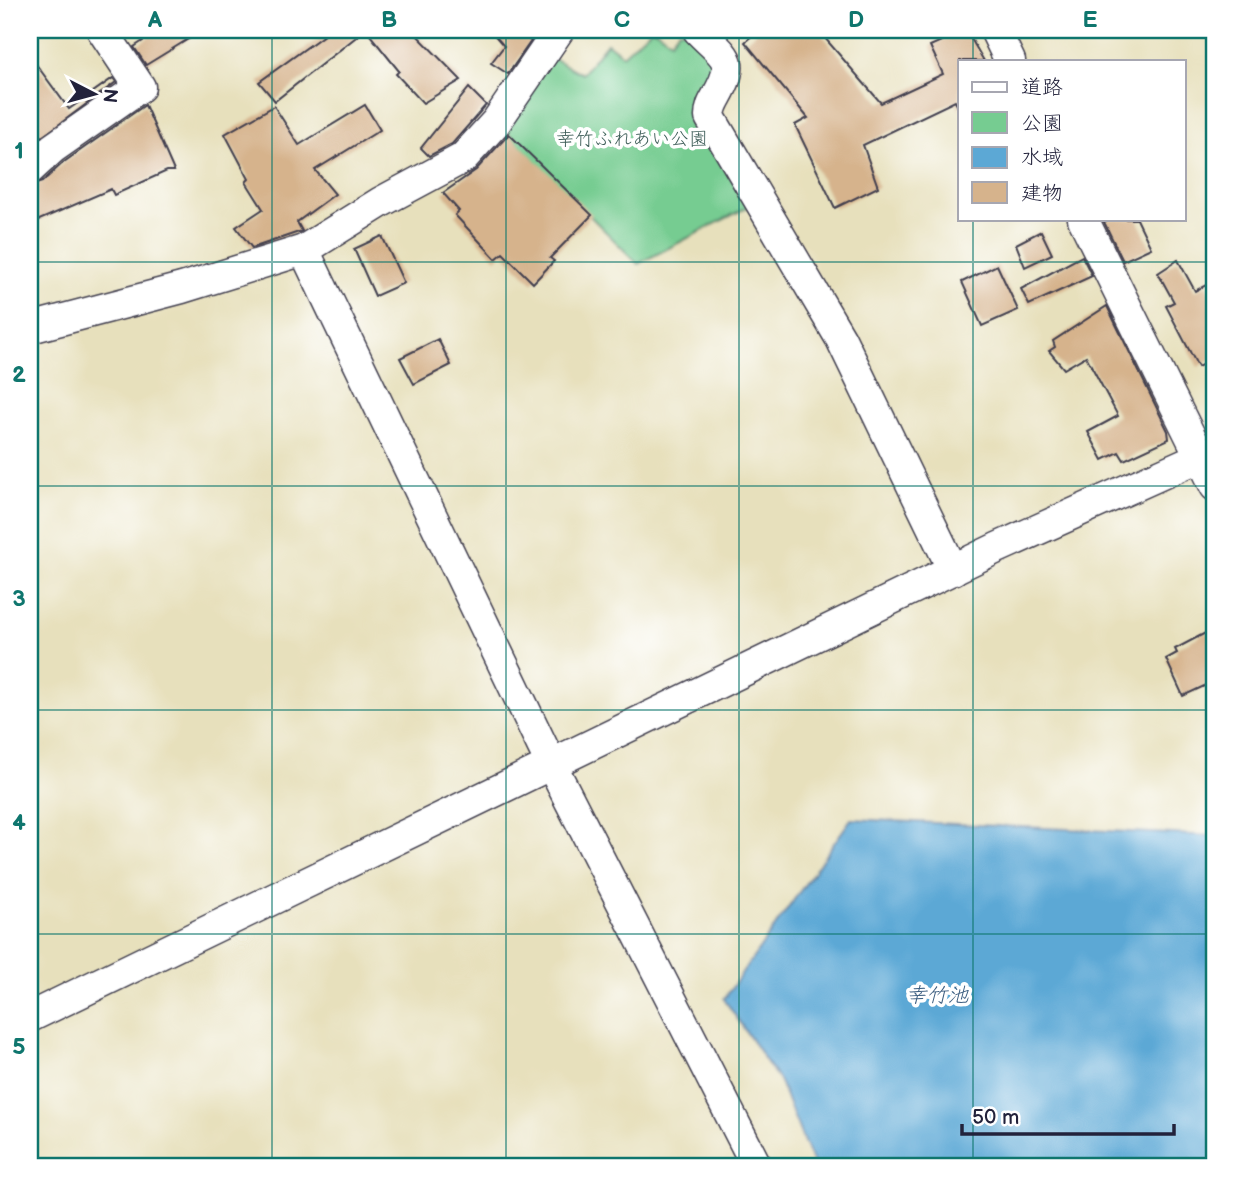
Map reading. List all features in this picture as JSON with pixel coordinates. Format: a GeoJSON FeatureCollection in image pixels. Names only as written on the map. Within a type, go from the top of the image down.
{"type":"FeatureCollection","features":[{"type":"Feature","properties":{"kind":"street"},"geometry":{"type":"LineString","coordinates":[[30,169],[53,148],[141,87],[102,30]]}},
{"type":"Feature","properties":{"kind":"street"},"geometry":{"type":"LineString","coordinates":[[30,328],[182,288],[304,250],[381,202],[463,158],[496,122],[559,30]]}},
{"type":"Feature","properties":{"kind":"street"},"geometry":{"type":"LineString","coordinates":[[698,30],[728,61],[730,71],[710,108],[710,117],[841,338],[953,570]]}},
{"type":"Feature","properties":{"kind":"street"},"geometry":{"type":"LineString","coordinates":[[995,30],[1010,60]]}},
{"type":"Feature","properties":{"kind":"street"},"geometry":{"type":"LineString","coordinates":[[1084,220],[1208,453],[1215,486]]}},
{"type":"Feature","properties":{"kind":"street"},"geometry":{"type":"LineString","coordinates":[[304,250],[551,764],[757,1167]]}},
{"type":"Feature","properties":{"kind":"street"},"geometry":{"type":"LineString","coordinates":[[30,1017],[953,570],[1208,453]]}},
{"type":"Feature","properties":{"kind":"green space","name":"幸竹ふれあい公園"},"geometry":{"type":"Polygon","coordinates":[[[650,30],[656,30],[671,41],[679,30],[696,30],[730,71],[710,117],[761,200],[638,264],[496,122],[543,53],[582,74],[607,43],[623,55],[650,30]]]}},
{"type":"Feature","properties":{"kind":"water","name":"幸竹池"},"geometry":{"type":"Polygon","coordinates":[[[851,819],[1215,836],[1215,1167],[814,1167],[780,1082],[724,999],[851,819]]]}},
{"type":"Feature","properties":{"kind":"building"},"geometry":{"type":"Polygon","coordinates":[[[144,30],[203,30],[146,65],[134,47],[149,37],[144,30]]]}},
{"type":"Feature","properties":{"kind":"building"},"geometry":{"type":"Polygon","coordinates":[[[331,30],[365,30],[275,101],[259,82],[331,30]]]}},
{"type":"Feature","properties":{"kind":"building"},"geometry":{"type":"Polygon","coordinates":[[[366,30],[412,30],[461,80],[423,103],[396,74],[399,71],[366,30]]]}},
{"type":"Feature","properties":{"kind":"building"},"geometry":{"type":"Polygon","coordinates":[[[490,30],[513,30],[531,41],[508,74],[491,63],[504,46],[490,30]]]}},
{"type":"Feature","properties":{"kind":"building"},"geometry":{"type":"Polygon","coordinates":[[[758,30],[818,30],[881,103],[943,74],[930,46],[966,30],[983,60],[958,60],[958,107],[955,101],[863,145],[878,187],[835,208],[795,125],[808,118],[745,42],[758,30]]]}},
{"type":"Feature","properties":{"kind":"building"},"geometry":{"type":"Polygon","coordinates":[[[30,56],[69,109],[113,78],[116,82],[30,146],[30,56]]]}},
{"type":"Feature","properties":{"kind":"building"},"geometry":{"type":"Polygon","coordinates":[[[469,88],[486,105],[452,144],[429,156],[421,148],[469,88]]]}},
{"type":"Feature","properties":{"kind":"building"},"geometry":{"type":"Polygon","coordinates":[[[145,105],[174,171],[167,171],[114,195],[111,189],[30,224],[30,186],[42,182],[64,162],[145,105]]]}},
{"type":"Feature","properties":{"kind":"building"},"geometry":{"type":"Polygon","coordinates":[[[365,105],[380,130],[315,170],[335,194],[297,222],[302,231],[252,248],[236,227],[263,209],[246,182],[249,179],[225,134],[274,106],[299,145],[365,105]]]}},
{"type":"Feature","properties":{"kind":"building"},"geometry":{"type":"Polygon","coordinates":[[[509,134],[592,215],[550,258],[554,261],[533,283],[503,253],[496,259],[455,215],[459,211],[443,193],[476,170],[509,134]]]}},
{"type":"Feature","properties":{"kind":"building"},"geometry":{"type":"Polygon","coordinates":[[[1137,220],[1151,248],[1123,261],[1104,222],[1137,220]]]}},
{"type":"Feature","properties":{"kind":"building"},"geometry":{"type":"Polygon","coordinates":[[[1041,231],[1052,254],[1025,267],[1016,244],[1041,231]]]}},
{"type":"Feature","properties":{"kind":"building"},"geometry":{"type":"Polygon","coordinates":[[[382,236],[404,283],[375,296],[354,249],[382,236]]]}},
{"type":"Feature","properties":{"kind":"building"},"geometry":{"type":"Polygon","coordinates":[[[1082,256],[1092,276],[1029,305],[1021,289],[1082,256]]]}},
{"type":"Feature","properties":{"kind":"building"},"geometry":{"type":"Polygon","coordinates":[[[1178,260],[1195,291],[1206,285],[1215,303],[1215,358],[1198,367],[1166,306],[1174,302],[1158,273],[1178,260]]]}},
{"type":"Feature","properties":{"kind":"building"},"geometry":{"type":"Polygon","coordinates":[[[997,265],[1018,310],[982,326],[962,282],[997,265]]]}},
{"type":"Feature","properties":{"kind":"building"},"geometry":{"type":"Polygon","coordinates":[[[1107,306],[1168,431],[1169,439],[1124,460],[1119,452],[1103,460],[1088,432],[1118,416],[1086,356],[1064,369],[1049,351],[1055,347],[1053,341],[1107,306]]]}},
{"type":"Feature","properties":{"kind":"building"},"geometry":{"type":"Polygon","coordinates":[[[438,339],[451,365],[414,384],[400,358],[438,339]]]}},
{"type":"Feature","properties":{"kind":"building"},"geometry":{"type":"Polygon","coordinates":[[[1215,628],[1215,681],[1183,696],[1166,659],[1177,653],[1175,649],[1215,628]]]}}]}
